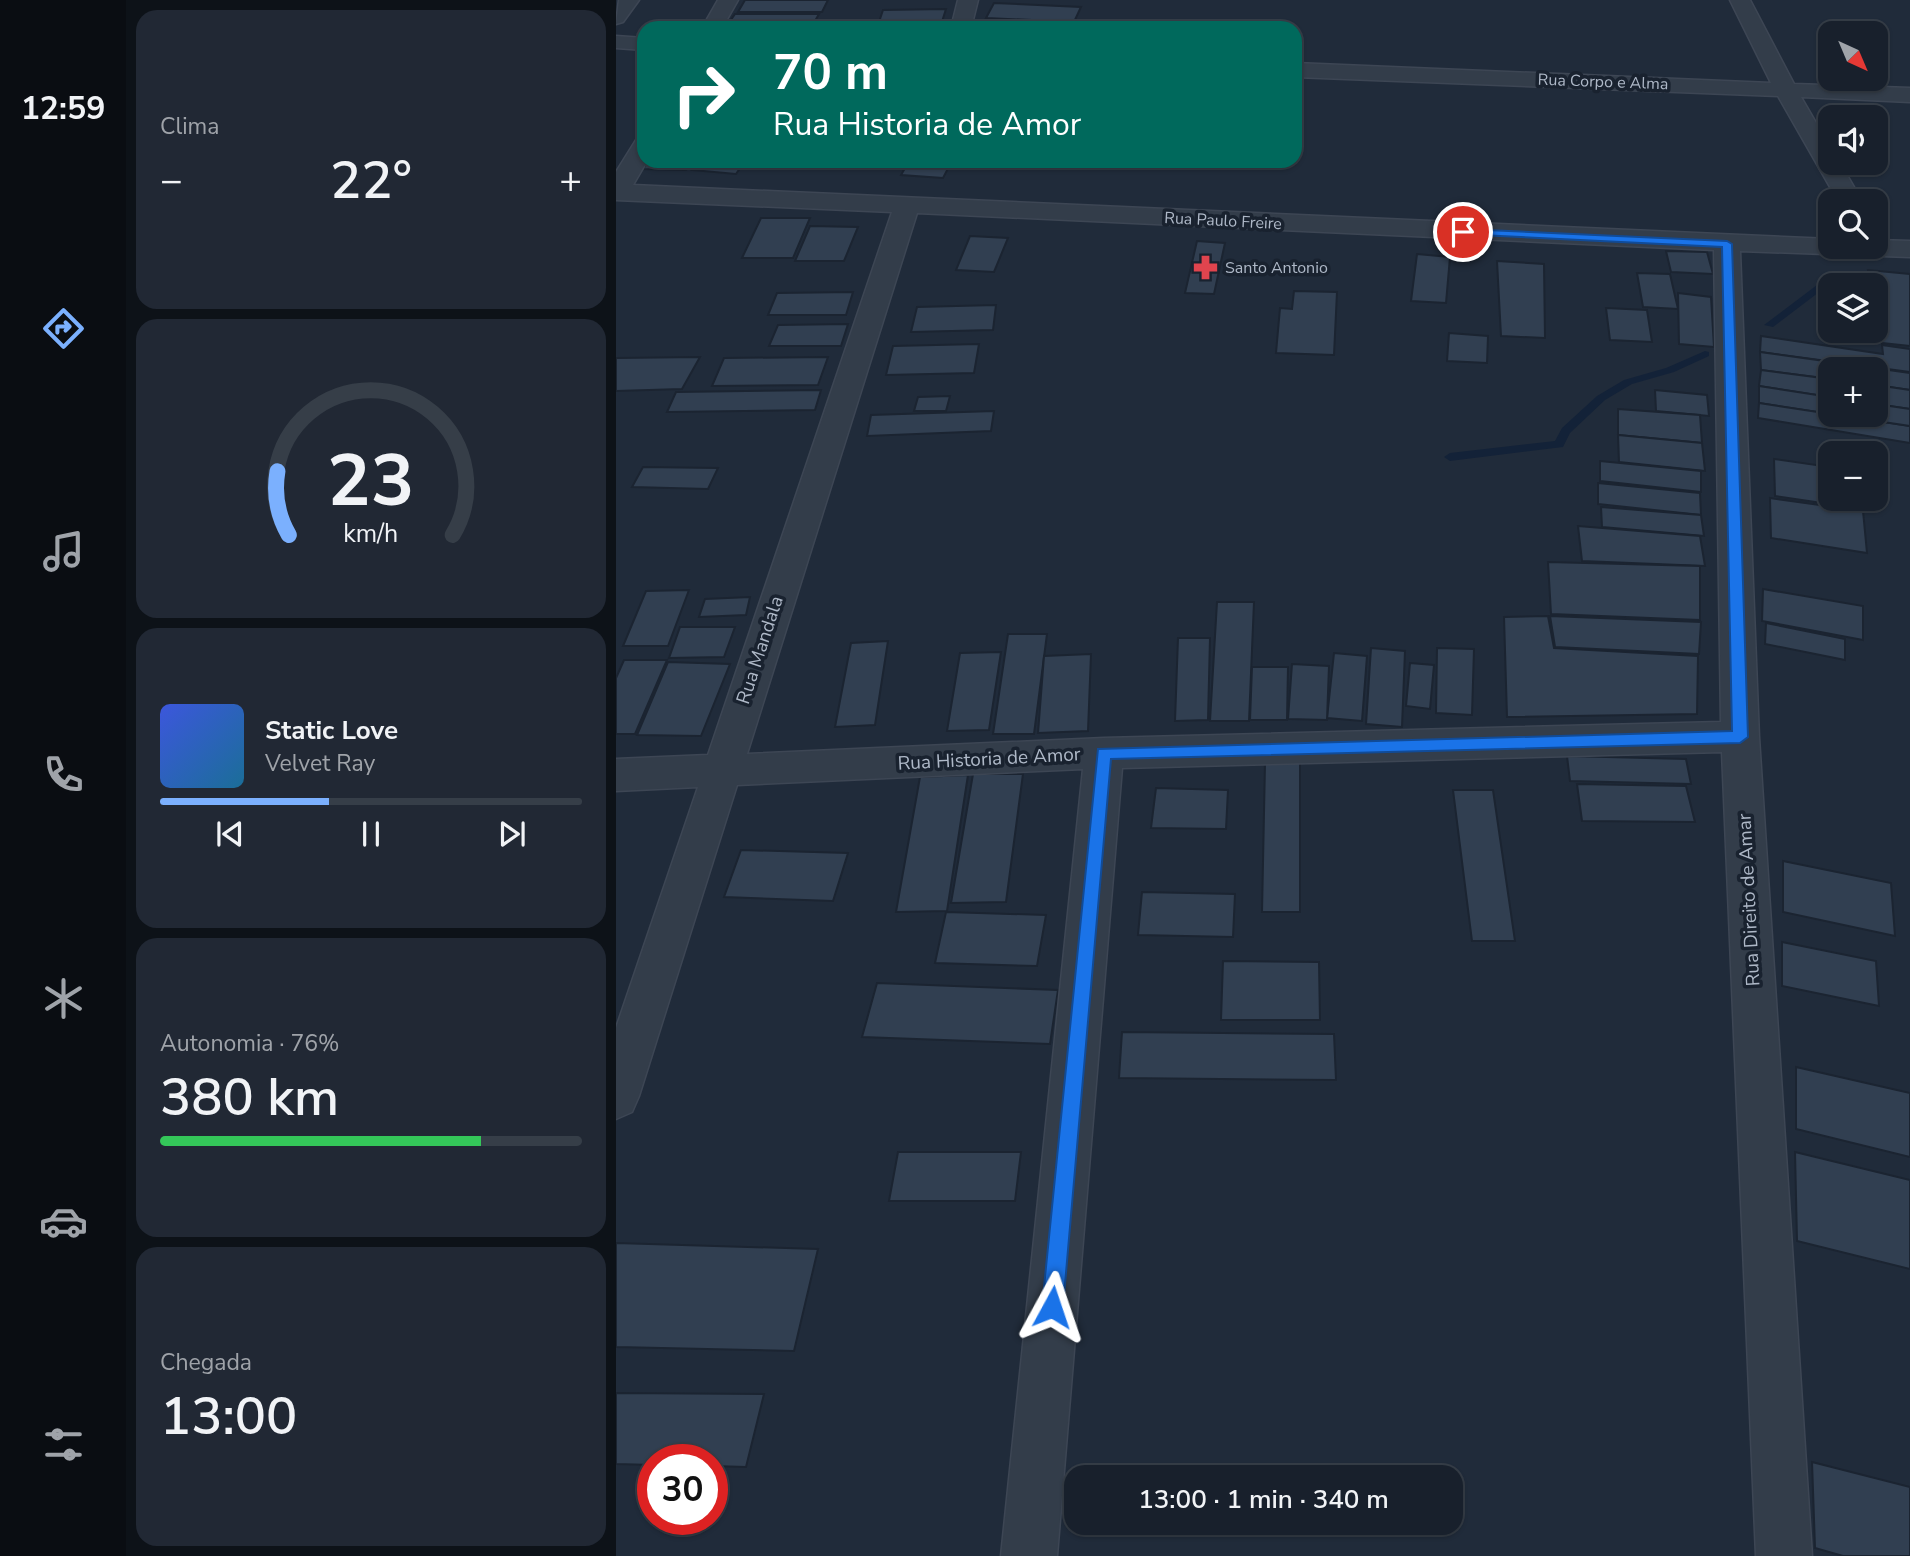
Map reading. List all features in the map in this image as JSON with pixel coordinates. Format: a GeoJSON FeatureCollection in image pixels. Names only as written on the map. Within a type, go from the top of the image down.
{"type":"FeatureCollection","features":[{"type":"Feature","properties":{"kind":"street"},"geometry":{"type":"LineString","coordinates":[[616,18],[629,0]]}},
{"type":"Feature","properties":{"kind":"street"},"geometry":{"type":"LineString","coordinates":[[716,21],[729,0]]}},
{"type":"Feature","properties":{"kind":"street"},"geometry":{"type":"LineString","coordinates":[[963,21],[968,0]]}},
{"type":"Feature","properties":{"kind":"street"},"geometry":{"type":"LineString","coordinates":[[1740,0],[1786,90],[1843,189]]}},
{"type":"Feature","properties":{"kind":"street"},"geometry":{"type":"LineString","coordinates":[[616,42],[637,44]]}},
{"type":"Feature","properties":{"kind":"street","name":"Rua Corpo e Alma"},"geometry":{"type":"LineString","coordinates":[[1302,70],[1910,95]]}},
{"type":"Feature","properties":{"kind":"street"},"geometry":{"type":"LineString","coordinates":[[616,192],[637,157]]}},
{"type":"Feature","properties":{"kind":"street","name":"Rua Paulo Freire"},"geometry":{"type":"LineString","coordinates":[[616,192],[1818,247]]}},
{"type":"Feature","properties":{"kind":"street","name":"Rua Mandala"},"geometry":{"type":"LineString","coordinates":[[616,1096],[907,205]]}},
{"type":"Feature","properties":{"kind":"street","name":"Rua Direito de Amar"},"geometry":{"type":"LineString","coordinates":[[1727,244],[1740,737],[1784,1556]]}},
{"type":"Feature","properties":{"kind":"street"},"geometry":{"type":"LineString","coordinates":[[1888,248],[1910,250]]}},
{"type":"Feature","properties":{"kind":"street","name":"Rua Historia de Amor"},"geometry":{"type":"LineString","coordinates":[[616,775],[1104,753],[1740,737]]}},
{"type":"Feature","properties":{"kind":"street"},"geometry":{"type":"LineString","coordinates":[[1029,1556],[1104,753]]}},
{"type":"Feature","properties":{"kind":"building"},"geometry":{"type":"Polygon","coordinates":[[[745,0],[828,0],[822,12],[738,12],[745,0]]]}},
{"type":"Feature","properties":{"kind":"building"},"geometry":{"type":"Polygon","coordinates":[[[994,3],[1081,7],[1074,21],[986,18],[994,3]]]}},
{"type":"Feature","properties":{"kind":"building"},"geometry":{"type":"Polygon","coordinates":[[[946,9],[942,21],[879,21],[883,10],[946,9]]]}},
{"type":"Feature","properties":{"kind":"building"},"geometry":{"type":"Polygon","coordinates":[[[735,14],[819,14],[815,21],[730,21],[735,14]]]}},
{"type":"Feature","properties":{"kind":"building"},"geometry":{"type":"Polygon","coordinates":[[[644,168],[687,168],[686,170],[644,168]]]}},
{"type":"Feature","properties":{"kind":"building"},"geometry":{"type":"Polygon","coordinates":[[[694,168],[740,168],[736,174],[692,170],[694,168]]]}},
{"type":"Feature","properties":{"kind":"building"},"geometry":{"type":"Polygon","coordinates":[[[905,168],[948,168],[943,178],[901,175],[905,168]]]}},
{"type":"Feature","properties":{"kind":"building"},"geometry":{"type":"Polygon","coordinates":[[[761,218],[810,218],[793,258],[742,258],[761,218]]]}},
{"type":"Feature","properties":{"kind":"building"},"geometry":{"type":"Polygon","coordinates":[[[810,226],[858,227],[844,261],[795,261],[810,226]]]}},
{"type":"Feature","properties":{"kind":"building"},"geometry":{"type":"Polygon","coordinates":[[[970,236],[1008,238],[994,272],[956,270],[970,236]]]}},
{"type":"Feature","properties":{"kind":"building","name":"Santo Antonio"},"geometry":{"type":"Polygon","coordinates":[[[1197,241],[1225,243],[1214,294],[1185,293],[1197,241]]]}},
{"type":"Feature","properties":{"kind":"building"},"geometry":{"type":"Polygon","coordinates":[[[1666,251],[1707,252],[1713,274],[1671,272],[1666,251]]]}},
{"type":"Feature","properties":{"kind":"building"},"geometry":{"type":"Polygon","coordinates":[[[1417,254],[1450,257],[1446,303],[1411,301],[1417,254]]]}},
{"type":"Feature","properties":{"kind":"building"},"geometry":{"type":"Polygon","coordinates":[[[1497,261],[1544,264],[1545,338],[1501,336],[1497,261]]]}},
{"type":"Feature","properties":{"kind":"building"},"geometry":{"type":"Polygon","coordinates":[[[1868,270],[1910,274],[1910,346],[1882,343],[1888,343],[1888,273],[1869,273],[1868,270]]]}},
{"type":"Feature","properties":{"kind":"building"},"geometry":{"type":"Polygon","coordinates":[[[1637,273],[1670,274],[1678,309],[1643,307],[1637,273]]]}},
{"type":"Feature","properties":{"kind":"building"},"geometry":{"type":"Polygon","coordinates":[[[1294,291],[1337,292],[1334,355],[1276,353],[1280,308],[1292,309],[1294,291]]]}},
{"type":"Feature","properties":{"kind":"building"},"geometry":{"type":"Polygon","coordinates":[[[853,292],[846,315],[768,315],[777,293],[853,292]]]}},
{"type":"Feature","properties":{"kind":"building"},"geometry":{"type":"Polygon","coordinates":[[[1678,293],[1711,297],[1714,347],[1679,344],[1678,293]]]}},
{"type":"Feature","properties":{"kind":"building"},"geometry":{"type":"Polygon","coordinates":[[[996,305],[993,330],[911,332],[917,307],[996,305]]]}},
{"type":"Feature","properties":{"kind":"building"},"geometry":{"type":"Polygon","coordinates":[[[1606,308],[1647,310],[1652,342],[1610,340],[1606,308]]]}},
{"type":"Feature","properties":{"kind":"building"},"geometry":{"type":"Polygon","coordinates":[[[848,324],[841,346],[769,346],[778,325],[848,324]]]}},
{"type":"Feature","properties":{"kind":"building"},"geometry":{"type":"Polygon","coordinates":[[[1449,333],[1488,336],[1487,363],[1447,361],[1449,333]]]}},
{"type":"Feature","properties":{"kind":"building"},"geometry":{"type":"Polygon","coordinates":[[[1761,336],[1883,354],[1882,345],[1910,349],[1910,372],[1888,369],[1888,357],[1818,357],[1818,360],[1760,352],[1761,336]]]}},
{"type":"Feature","properties":{"kind":"building"},"geometry":{"type":"Polygon","coordinates":[[[979,344],[974,373],[886,375],[893,346],[979,344]]]}},
{"type":"Feature","properties":{"kind":"building"},"geometry":{"type":"Polygon","coordinates":[[[1760,352],[1818,360],[1818,377],[1761,370],[1760,352]]]}},
{"type":"Feature","properties":{"kind":"building"},"geometry":{"type":"Polygon","coordinates":[[[700,357],[682,389],[616,391],[616,358],[700,357]]]}},
{"type":"Feature","properties":{"kind":"building"},"geometry":{"type":"Polygon","coordinates":[[[828,357],[818,385],[712,386],[724,358],[828,357]]]}},
{"type":"Feature","properties":{"kind":"building"},"geometry":{"type":"Polygon","coordinates":[[[1761,370],[1818,377],[1818,395],[1759,386],[1761,370]]]}},
{"type":"Feature","properties":{"kind":"building"},"geometry":{"type":"Polygon","coordinates":[[[1888,370],[1910,373],[1910,390],[1888,387],[1888,370]]]}},
{"type":"Feature","properties":{"kind":"building"},"geometry":{"type":"Polygon","coordinates":[[[1759,386],[1818,395],[1818,412],[1759,403],[1759,386]]]}},
{"type":"Feature","properties":{"kind":"building"},"geometry":{"type":"Polygon","coordinates":[[[1888,387],[1910,390],[1910,409],[1888,406],[1888,387]]]}},
{"type":"Feature","properties":{"kind":"building"},"geometry":{"type":"Polygon","coordinates":[[[821,390],[815,410],[667,412],[676,392],[821,390]]]}},
{"type":"Feature","properties":{"kind":"building"},"geometry":{"type":"Polygon","coordinates":[[[1655,390],[1707,395],[1709,416],[1656,411],[1655,390]]]}},
{"type":"Feature","properties":{"kind":"building"},"geometry":{"type":"Polygon","coordinates":[[[950,396],[946,411],[914,411],[918,397],[950,396]]]}},
{"type":"Feature","properties":{"kind":"building"},"geometry":{"type":"Polygon","coordinates":[[[1759,403],[1818,412],[1818,427],[1888,427],[1888,423],[1910,426],[1910,443],[1758,418],[1759,403]]]}},
{"type":"Feature","properties":{"kind":"building"},"geometry":{"type":"Polygon","coordinates":[[[1888,406],[1910,409],[1910,426],[1888,423],[1888,406]]]}},
{"type":"Feature","properties":{"kind":"building"},"geometry":{"type":"Polygon","coordinates":[[[1618,409],[1700,415],[1702,443],[1618,435],[1618,409]]]}},
{"type":"Feature","properties":{"kind":"building"},"geometry":{"type":"Polygon","coordinates":[[[994,411],[991,431],[867,436],[871,415],[994,411]]]}},
{"type":"Feature","properties":{"kind":"building"},"geometry":{"type":"Polygon","coordinates":[[[1618,435],[1702,443],[1705,471],[1619,462],[1618,435]]]}},
{"type":"Feature","properties":{"kind":"building"},"geometry":{"type":"Polygon","coordinates":[[[1774,459],[1818,465],[1818,502],[1775,496],[1774,459]]]}},
{"type":"Feature","properties":{"kind":"building"},"geometry":{"type":"Polygon","coordinates":[[[1600,461],[1701,471],[1701,492],[1600,481],[1600,461]]]}},
{"type":"Feature","properties":{"kind":"building"},"geometry":{"type":"Polygon","coordinates":[[[643,467],[718,468],[708,489],[632,487],[643,467]]]}},
{"type":"Feature","properties":{"kind":"building"},"geometry":{"type":"Polygon","coordinates":[[[1598,483],[1700,493],[1701,515],[1598,504],[1598,483]]]}},
{"type":"Feature","properties":{"kind":"building"},"geometry":{"type":"Polygon","coordinates":[[[1770,498],[1818,505],[1818,511],[1863,511],[1867,553],[1771,538],[1770,498]]]}},
{"type":"Feature","properties":{"kind":"building"},"geometry":{"type":"Polygon","coordinates":[[[1601,507],[1701,515],[1704,536],[1602,527],[1601,507]]]}},
{"type":"Feature","properties":{"kind":"building"},"geometry":{"type":"Polygon","coordinates":[[[1578,526],[1700,536],[1705,566],[1582,561],[1578,526]]]}},
{"type":"Feature","properties":{"kind":"building"},"geometry":{"type":"Polygon","coordinates":[[[1548,562],[1700,566],[1700,620],[1551,614],[1548,562]]]}},
{"type":"Feature","properties":{"kind":"building"},"geometry":{"type":"Polygon","coordinates":[[[1763,589],[1863,606],[1863,640],[1762,621],[1763,589]]]}},
{"type":"Feature","properties":{"kind":"building"},"geometry":{"type":"Polygon","coordinates":[[[689,590],[668,646],[623,646],[646,591],[689,590]]]}},
{"type":"Feature","properties":{"kind":"building"},"geometry":{"type":"Polygon","coordinates":[[[750,597],[746,615],[699,617],[705,599],[750,597]]]}},
{"type":"Feature","properties":{"kind":"building"},"geometry":{"type":"Polygon","coordinates":[[[1217,602],[1254,602],[1249,721],[1210,721],[1217,602]]]}},
{"type":"Feature","properties":{"kind":"building"},"geometry":{"type":"Polygon","coordinates":[[[1548,616],[1554,648],[1698,656],[1697,714],[1507,717],[1504,617],[1548,616]]]}},
{"type":"Feature","properties":{"kind":"building"},"geometry":{"type":"Polygon","coordinates":[[[1550,616],[1701,622],[1699,654],[1555,647],[1550,616]]]}},
{"type":"Feature","properties":{"kind":"building"},"geometry":{"type":"Polygon","coordinates":[[[1766,623],[1845,639],[1845,660],[1765,644],[1766,623]]]}},
{"type":"Feature","properties":{"kind":"building"},"geometry":{"type":"Polygon","coordinates":[[[680,627],[735,627],[724,657],[669,658],[680,627]]]}},
{"type":"Feature","properties":{"kind":"building"},"geometry":{"type":"Polygon","coordinates":[[[1008,634],[1047,634],[1034,734],[993,734],[1008,634]]]}},
{"type":"Feature","properties":{"kind":"building"},"geometry":{"type":"Polygon","coordinates":[[[1178,638],[1210,638],[1208,720],[1175,721],[1178,638]]]}},
{"type":"Feature","properties":{"kind":"building"},"geometry":{"type":"Polygon","coordinates":[[[888,641],[875,725],[835,727],[851,643],[888,641]]]}},
{"type":"Feature","properties":{"kind":"building"},"geometry":{"type":"Polygon","coordinates":[[[1371,648],[1405,651],[1402,727],[1366,724],[1371,648]]]}},
{"type":"Feature","properties":{"kind":"building"},"geometry":{"type":"Polygon","coordinates":[[[1437,648],[1474,649],[1472,715],[1436,713],[1437,648]]]}},
{"type":"Feature","properties":{"kind":"building"},"geometry":{"type":"Polygon","coordinates":[[[1001,652],[989,730],[947,731],[960,653],[1001,652]]]}},
{"type":"Feature","properties":{"kind":"building"},"geometry":{"type":"Polygon","coordinates":[[[1334,653],[1367,656],[1362,721],[1327,718],[1334,653]]]}},
{"type":"Feature","properties":{"kind":"building"},"geometry":{"type":"Polygon","coordinates":[[[1091,654],[1088,731],[1038,733],[1044,656],[1091,654]]]}},
{"type":"Feature","properties":{"kind":"building"},"geometry":{"type":"Polygon","coordinates":[[[624,660],[667,660],[635,734],[616,734],[616,678],[624,660]]]}},
{"type":"Feature","properties":{"kind":"building"},"geometry":{"type":"Polygon","coordinates":[[[668,662],[730,664],[701,736],[637,735],[668,662]]]}},
{"type":"Feature","properties":{"kind":"building"},"geometry":{"type":"Polygon","coordinates":[[[1410,663],[1434,665],[1430,709],[1406,706],[1410,663]]]}},
{"type":"Feature","properties":{"kind":"building"},"geometry":{"type":"Polygon","coordinates":[[[1292,664],[1329,666],[1327,720],[1288,719],[1292,664]]]}},
{"type":"Feature","properties":{"kind":"building"},"geometry":{"type":"Polygon","coordinates":[[[1252,667],[1288,667],[1287,720],[1250,720],[1252,667]]]}},
{"type":"Feature","properties":{"kind":"building"},"geometry":{"type":"Polygon","coordinates":[[[1567,756],[1686,759],[1691,784],[1570,781],[1567,756]]]}},
{"type":"Feature","properties":{"kind":"building"},"geometry":{"type":"Polygon","coordinates":[[[1265,763],[1300,763],[1300,912],[1262,912],[1265,763]]]}},
{"type":"Feature","properties":{"kind":"building"},"geometry":{"type":"Polygon","coordinates":[[[973,774],[1023,774],[1006,902],[951,903],[973,774]]]}},
{"type":"Feature","properties":{"kind":"building"},"geometry":{"type":"Polygon","coordinates":[[[968,775],[947,911],[896,912],[920,777],[968,775]]]}},
{"type":"Feature","properties":{"kind":"building"},"geometry":{"type":"Polygon","coordinates":[[[1577,784],[1686,786],[1695,822],[1582,821],[1577,784]]]}},
{"type":"Feature","properties":{"kind":"building"},"geometry":{"type":"Polygon","coordinates":[[[1156,788],[1228,790],[1226,829],[1151,828],[1156,788]]]}},
{"type":"Feature","properties":{"kind":"building"},"geometry":{"type":"Polygon","coordinates":[[[1453,790],[1493,790],[1515,941],[1472,941],[1453,790]]]}},
{"type":"Feature","properties":{"kind":"building"},"geometry":{"type":"Polygon","coordinates":[[[741,850],[848,853],[833,901],[724,897],[741,850]]]}},
{"type":"Feature","properties":{"kind":"building"},"geometry":{"type":"Polygon","coordinates":[[[1783,861],[1891,883],[1895,936],[1783,912],[1783,861]]]}},
{"type":"Feature","properties":{"kind":"building"},"geometry":{"type":"Polygon","coordinates":[[[1142,892],[1235,894],[1233,937],[1138,935],[1142,892]]]}},
{"type":"Feature","properties":{"kind":"building"},"geometry":{"type":"Polygon","coordinates":[[[946,912],[1046,915],[1037,966],[935,963],[946,912]]]}},
{"type":"Feature","properties":{"kind":"building"},"geometry":{"type":"Polygon","coordinates":[[[1782,942],[1876,961],[1879,1006],[1782,986],[1782,942]]]}},
{"type":"Feature","properties":{"kind":"building"},"geometry":{"type":"Polygon","coordinates":[[[1223,961],[1319,962],[1320,1020],[1221,1020],[1223,961]]]}},
{"type":"Feature","properties":{"kind":"building"},"geometry":{"type":"Polygon","coordinates":[[[877,983],[1058,990],[1050,1044],[862,1037],[877,983]]]}},
{"type":"Feature","properties":{"kind":"building"},"geometry":{"type":"Polygon","coordinates":[[[1122,1032],[1334,1034],[1336,1080],[1119,1078],[1122,1032]]]}},
{"type":"Feature","properties":{"kind":"building"},"geometry":{"type":"Polygon","coordinates":[[[1796,1067],[1910,1093],[1910,1157],[1796,1129],[1796,1067]]]}},
{"type":"Feature","properties":{"kind":"building"},"geometry":{"type":"Polygon","coordinates":[[[898,1152],[1021,1152],[1015,1201],[889,1201],[898,1152]]]}},
{"type":"Feature","properties":{"kind":"building"},"geometry":{"type":"Polygon","coordinates":[[[1795,1152],[1910,1180],[1910,1269],[1797,1241],[1795,1152]]]}},
{"type":"Feature","properties":{"kind":"building"},"geometry":{"type":"Polygon","coordinates":[[[616,1243],[818,1249],[794,1351],[616,1347],[616,1243]]]}},
{"type":"Feature","properties":{"kind":"building"},"geometry":{"type":"Polygon","coordinates":[[[616,1393],[764,1394],[746,1467],[728,1466],[728,1444],[637,1444],[637,1465],[616,1464],[616,1393]]]}},
{"type":"Feature","properties":{"kind":"building"},"geometry":{"type":"Polygon","coordinates":[[[1812,1462],[1910,1487],[1910,1556],[1843,1556],[1815,1548],[1812,1462]]]}},
{"type":"Feature","properties":{"kind":"waterway"},"geometry":{"type":"LineString","coordinates":[[1769,325],[1818,288]]}},
{"type":"Feature","properties":{"kind":"waterway"},"geometry":{"type":"LineString","coordinates":[[1450,457],[1559,444],[1566,431],[1601,398],[1628,382],[1670,370],[1705,354]]}},
{"type":"Feature","properties":{"kind":"place","name":"Santo Antonio"},"geometry":{"type":"Point","coordinates":[1205,268]}},
{"type":"Feature","properties":{"kind":"route"},"geometry":{"type":"LineString","coordinates":[[1052,1307],[1104,753],[1740,737],[1727,244],[1463,232]]}}]}
